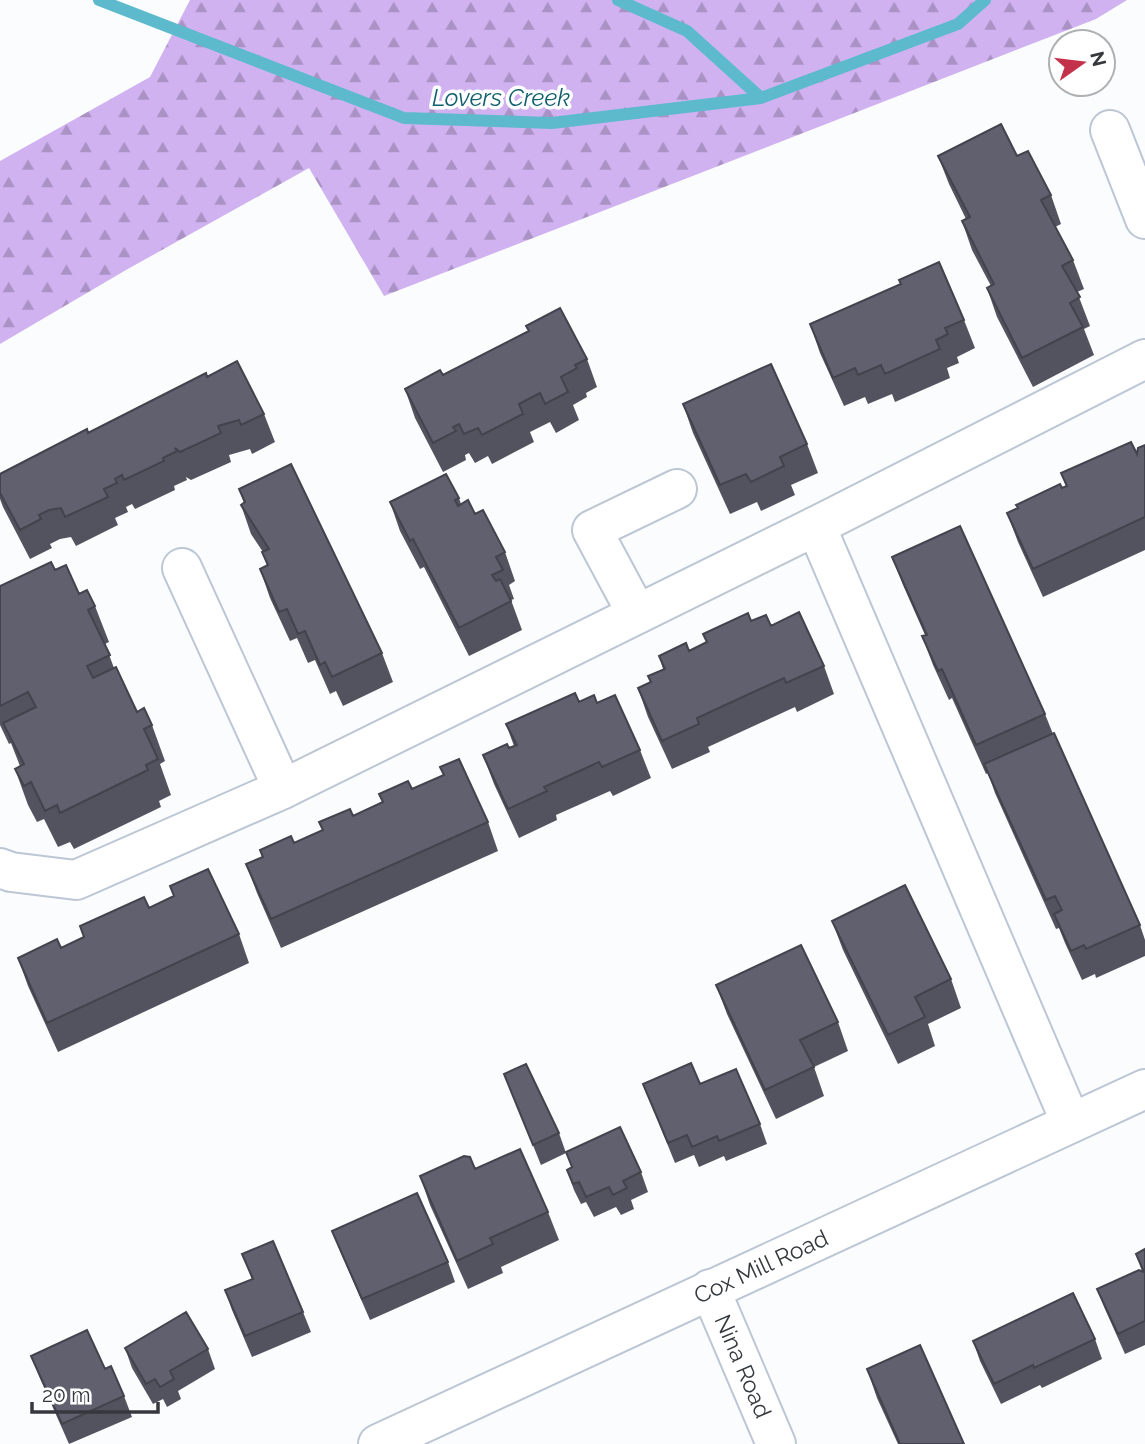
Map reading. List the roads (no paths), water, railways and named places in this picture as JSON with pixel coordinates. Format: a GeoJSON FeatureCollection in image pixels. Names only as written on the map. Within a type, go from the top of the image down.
{"type":"FeatureCollection","features":[{"type":"Feature","properties":{"kind":"street"},"geometry":{"type":"LineString","coordinates":[[1110,130],[1145,219]]}},
{"type":"Feature","properties":{"kind":"street"},"geometry":{"type":"LineString","coordinates":[[0,868],[11,872],[76,880],[284,789],[816,526],[1145,359]]}},
{"type":"Feature","properties":{"kind":"street"},"geometry":{"type":"LineString","coordinates":[[637,614],[592,530],[677,489]]}},
{"type":"Feature","properties":{"kind":"street"},"geometry":{"type":"LineString","coordinates":[[816,526],[1071,1123]]}},
{"type":"Feature","properties":{"kind":"street"},"geometry":{"type":"LineString","coordinates":[[182,568],[284,789]]}},
{"type":"Feature","properties":{"kind":"street","name":"Cox Mill Road"},"geometry":{"type":"LineString","coordinates":[[377,1444],[1145,1089]]}},
{"type":"Feature","properties":{"kind":"street","name":"Nina Road"},"geometry":{"type":"LineString","coordinates":[[710,1289],[776,1444]]}},
{"type":"Feature","properties":{"kind":"waterway","name":"Lovers Creek"},"geometry":{"type":"LineString","coordinates":[[99,0],[404,118],[552,123],[761,98],[958,24],[985,0]]}},
{"type":"Feature","properties":{"kind":"waterway"},"geometry":{"type":"LineString","coordinates":[[618,0],[687,31],[761,98]]}}]}
